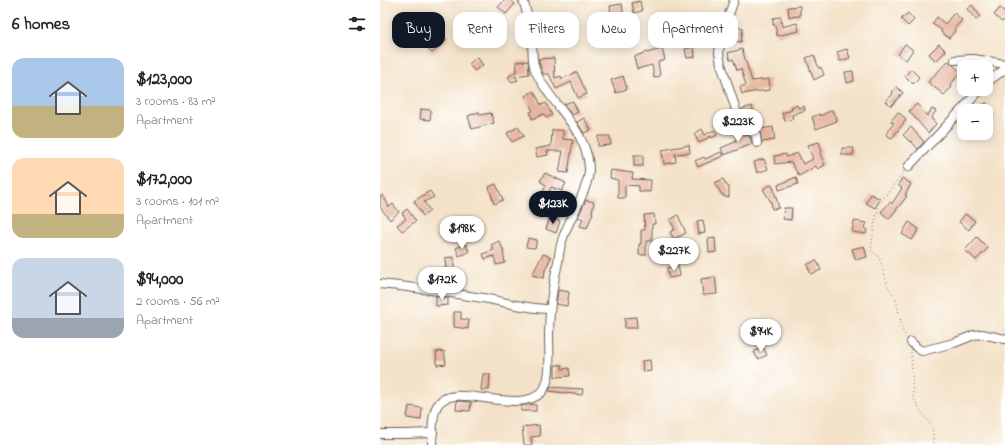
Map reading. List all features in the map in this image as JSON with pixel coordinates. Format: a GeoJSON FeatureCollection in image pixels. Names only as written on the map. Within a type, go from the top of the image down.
{"type":"FeatureCollection","features":[{"type":"Feature","properties":{"kind":"street"},"geometry":{"type":"LineString","coordinates":[[432,445],[434,413],[437,406],[447,397],[463,396],[489,400],[524,401],[541,393],[547,386],[549,309],[552,285],[562,238],[586,184],[589,168],[580,137],[536,73],[533,62],[532,38],[523,0]]}},
{"type":"Feature","properties":{"kind":"street"},"geometry":{"type":"LineString","coordinates":[[734,0],[720,41],[719,53],[730,97],[738,116],[743,125],[756,135],[757,143]]}},
{"type":"Feature","properties":{"kind":"street"},"geometry":{"type":"LineString","coordinates":[[955,60],[974,59],[1005,64]]}},
{"type":"Feature","properties":{"kind":"street"},"geometry":{"type":"LineString","coordinates":[[993,78],[1005,69]]}},
{"type":"Feature","properties":{"kind":"street"},"geometry":{"type":"LineString","coordinates":[[908,167],[974,96]]}},
{"type":"Feature","properties":{"kind":"street"},"geometry":{"type":"LineString","coordinates":[[380,284],[407,286],[482,298],[535,309],[549,309]]}},
{"type":"Feature","properties":{"kind":"street"},"geometry":{"type":"LineString","coordinates":[[911,342],[917,348],[922,350],[954,343],[974,335],[982,334],[1005,339]]}},
{"type":"Feature","properties":{"kind":"street"},"geometry":{"type":"LineString","coordinates":[[380,434],[433,433]]}},
{"type":"Feature","properties":{"kind":"path"},"geometry":{"type":"LineString","coordinates":[[908,167],[879,204],[871,250],[879,257],[888,286],[896,299],[903,332],[911,342],[914,397],[922,413],[932,426],[934,445]]}},
{"type":"Feature","properties":{"kind":"building"},"geometry":{"type":"Polygon","coordinates":[[[505,0],[510,0],[515,4],[507,13],[498,7],[505,0]]]}},
{"type":"Feature","properties":{"kind":"building"},"geometry":{"type":"Polygon","coordinates":[[[640,1],[642,11],[634,12],[632,3],[640,1]]]}},
{"type":"Feature","properties":{"kind":"building"},"geometry":{"type":"Polygon","coordinates":[[[622,4],[623,12],[611,12],[610,6],[622,4]]]}},
{"type":"Feature","properties":{"kind":"building"},"geometry":{"type":"Polygon","coordinates":[[[972,5],[980,16],[976,20],[967,9],[972,5]]]}},
{"type":"Feature","properties":{"kind":"building"},"geometry":{"type":"Polygon","coordinates":[[[800,6],[800,16],[789,17],[788,7],[800,6]]]}},
{"type":"Feature","properties":{"kind":"building"},"geometry":{"type":"Polygon","coordinates":[[[1000,8],[1005,12],[1005,19],[1002,22],[994,15],[1000,8]]]}},
{"type":"Feature","properties":{"kind":"building"},"geometry":{"type":"Polygon","coordinates":[[[908,13],[914,20],[908,26],[901,19],[908,13]]]}},
{"type":"Feature","properties":{"kind":"building"},"geometry":{"type":"Polygon","coordinates":[[[954,13],[962,20],[954,29],[955,31],[949,38],[941,32],[942,30],[932,24],[937,17],[945,24],[954,13]]]}},
{"type":"Feature","properties":{"kind":"building"},"geometry":{"type":"Polygon","coordinates":[[[781,17],[782,27],[797,23],[799,31],[777,36],[775,25],[773,25],[773,18],[781,17]]]}},
{"type":"Feature","properties":{"kind":"building"},"geometry":{"type":"Polygon","coordinates":[[[738,27],[743,28],[741,42],[738,42],[738,27]]]}},
{"type":"Feature","properties":{"kind":"building"},"geometry":{"type":"Polygon","coordinates":[[[905,44],[913,50],[906,60],[898,54],[905,44]]]}},
{"type":"Feature","properties":{"kind":"building"},"geometry":{"type":"Polygon","coordinates":[[[939,44],[946,51],[936,61],[929,54],[939,44]]]}},
{"type":"Feature","properties":{"kind":"building"},"geometry":{"type":"Polygon","coordinates":[[[427,48],[438,48],[432,53],[427,48]]]}},
{"type":"Feature","properties":{"kind":"building"},"geometry":{"type":"Polygon","coordinates":[[[694,48],[695,57],[687,58],[685,49],[694,48]]]}},
{"type":"Feature","properties":{"kind":"building"},"geometry":{"type":"Polygon","coordinates":[[[662,49],[665,60],[658,62],[660,76],[654,78],[652,65],[637,69],[634,57],[646,52],[662,49]]]}},
{"type":"Feature","properties":{"kind":"building"},"geometry":{"type":"Polygon","coordinates":[[[742,49],[752,81],[769,79],[770,90],[742,94],[740,87],[746,85],[741,69],[737,70],[733,59],[730,60],[728,53],[742,49]]]}},
{"type":"Feature","properties":{"kind":"building"},"geometry":{"type":"Polygon","coordinates":[[[847,49],[850,58],[840,61],[837,52],[847,49]]]}},
{"type":"Feature","properties":{"kind":"building"},"geometry":{"type":"Polygon","coordinates":[[[814,55],[819,69],[821,67],[824,75],[814,80],[806,58],[814,55]]]}},
{"type":"Feature","properties":{"kind":"building"},"geometry":{"type":"Polygon","coordinates":[[[477,57],[483,65],[474,71],[469,64],[477,57]]]}},
{"type":"Feature","properties":{"kind":"building"},"geometry":{"type":"Polygon","coordinates":[[[554,58],[555,78],[561,76],[562,79],[577,72],[587,94],[578,98],[571,82],[556,89],[549,74],[543,74],[538,59],[554,58]]]}},
{"type":"Feature","properties":{"kind":"building"},"geometry":{"type":"Polygon","coordinates":[[[528,61],[529,74],[515,76],[518,80],[512,82],[508,77],[517,71],[516,62],[528,61]]]}},
{"type":"Feature","properties":{"kind":"building"},"geometry":{"type":"Polygon","coordinates":[[[948,61],[957,69],[957,77],[950,85],[952,87],[944,95],[928,82],[948,61]]]}},
{"type":"Feature","properties":{"kind":"building"},"geometry":{"type":"Polygon","coordinates":[[[911,69],[919,77],[913,84],[905,76],[911,69]]]}},
{"type":"Feature","properties":{"kind":"building"},"geometry":{"type":"Polygon","coordinates":[[[853,71],[854,81],[847,83],[845,72],[853,71]]]}},
{"type":"Feature","properties":{"kind":"building"},"geometry":{"type":"Polygon","coordinates":[[[623,76],[627,89],[616,93],[611,80],[623,76]]]}},
{"type":"Feature","properties":{"kind":"building"},"geometry":{"type":"Polygon","coordinates":[[[897,87],[903,93],[891,106],[886,101],[893,94],[891,92],[897,87]]]}},
{"type":"Feature","properties":{"kind":"building"},"geometry":{"type":"Polygon","coordinates":[[[534,91],[541,105],[546,103],[552,115],[546,118],[544,114],[532,119],[530,112],[533,111],[525,96],[534,91]]]}},
{"type":"Feature","properties":{"kind":"building"},"geometry":{"type":"Polygon","coordinates":[[[573,101],[578,112],[572,115],[564,104],[573,101]]]}},
{"type":"Feature","properties":{"kind":"building"},"geometry":{"type":"Polygon","coordinates":[[[917,104],[927,116],[932,109],[936,111],[931,118],[936,124],[928,133],[909,111],[917,104]]]}},
{"type":"Feature","properties":{"kind":"building"},"geometry":{"type":"Polygon","coordinates":[[[797,105],[798,108],[804,106],[805,110],[792,115],[793,119],[785,121],[782,113],[792,110],[791,107],[797,105]]]}},
{"type":"Feature","properties":{"kind":"building"},"geometry":{"type":"Polygon","coordinates":[[[752,106],[754,115],[745,118],[742,109],[752,106]]]}},
{"type":"Feature","properties":{"kind":"building"},"geometry":{"type":"Polygon","coordinates":[[[421,109],[431,110],[430,120],[420,119],[421,109]]]}},
{"type":"Feature","properties":{"kind":"building"},"geometry":{"type":"Polygon","coordinates":[[[832,110],[837,121],[816,129],[812,117],[820,114],[820,116],[832,110]]]}},
{"type":"Feature","properties":{"kind":"building"},"geometry":{"type":"Polygon","coordinates":[[[479,112],[480,115],[491,113],[494,123],[472,129],[468,116],[479,112]]]}},
{"type":"Feature","properties":{"kind":"building"},"geometry":{"type":"Polygon","coordinates":[[[898,112],[906,120],[892,138],[886,135],[894,123],[891,121],[898,112]]]}},
{"type":"Feature","properties":{"kind":"building"},"geometry":{"type":"Polygon","coordinates":[[[584,118],[591,130],[584,133],[577,122],[584,118]]]}},
{"type":"Feature","properties":{"kind":"building"},"geometry":{"type":"Polygon","coordinates":[[[518,127],[524,136],[512,142],[507,133],[518,127]]]}},
{"type":"Feature","properties":{"kind":"building"},"geometry":{"type":"Polygon","coordinates":[[[773,127],[775,140],[762,142],[760,129],[773,127]]]}},
{"type":"Feature","properties":{"kind":"building"},"geometry":{"type":"Polygon","coordinates":[[[911,127],[924,142],[918,149],[903,135],[911,127]]]}},
{"type":"Feature","properties":{"kind":"building"},"geometry":{"type":"Polygon","coordinates":[[[702,129],[705,135],[714,130],[717,135],[712,138],[711,136],[699,143],[694,134],[702,129]]]}},
{"type":"Feature","properties":{"kind":"building"},"geometry":{"type":"Polygon","coordinates":[[[552,130],[563,130],[563,139],[573,140],[568,173],[559,172],[563,151],[547,151],[548,155],[537,157],[535,149],[551,146],[552,130]]]}},
{"type":"Feature","properties":{"kind":"building"},"geometry":{"type":"Polygon","coordinates":[[[741,131],[745,136],[747,135],[750,137],[752,144],[724,155],[721,148],[735,142],[737,139],[735,133],[741,131]]]}},
{"type":"Feature","properties":{"kind":"building"},"geometry":{"type":"Polygon","coordinates":[[[598,136],[610,136],[611,145],[598,146],[598,136]]]}},
{"type":"Feature","properties":{"kind":"building"},"geometry":{"type":"Polygon","coordinates":[[[819,142],[822,152],[820,153],[825,165],[818,169],[816,166],[799,176],[791,162],[775,164],[774,156],[786,154],[786,157],[798,153],[803,164],[813,159],[808,145],[819,142]]]}},
{"type":"Feature","properties":{"kind":"building"},"geometry":{"type":"Polygon","coordinates":[[[689,145],[690,153],[675,154],[676,162],[664,164],[662,150],[689,145]]]}},
{"type":"Feature","properties":{"kind":"building"},"geometry":{"type":"Polygon","coordinates":[[[842,148],[854,148],[853,155],[842,155],[842,148]]]}},
{"type":"Feature","properties":{"kind":"building"},"geometry":{"type":"Polygon","coordinates":[[[721,152],[723,156],[698,167],[695,161],[704,157],[705,159],[721,152]]]}},
{"type":"Feature","properties":{"kind":"building"},"geometry":{"type":"Polygon","coordinates":[[[634,155],[643,155],[643,166],[634,166],[634,155]]]}},
{"type":"Feature","properties":{"kind":"building"},"geometry":{"type":"Polygon","coordinates":[[[764,159],[768,169],[757,173],[754,162],[764,159]]]}},
{"type":"Feature","properties":{"kind":"building"},"geometry":{"type":"Polygon","coordinates":[[[611,170],[633,173],[632,179],[651,180],[650,192],[639,191],[639,186],[625,185],[625,198],[618,198],[618,180],[610,178],[611,170]]]}},
{"type":"Feature","properties":{"kind":"building"},"geometry":{"type":"Polygon","coordinates":[[[545,173],[566,183],[562,191],[551,187],[546,199],[541,196],[546,185],[540,181],[545,173]]]}},
{"type":"Feature","properties":{"kind":"building"},"geometry":{"type":"Polygon","coordinates":[[[796,177],[798,184],[779,190],[778,185],[796,177]]]}},
{"type":"Feature","properties":{"kind":"building"},"geometry":{"type":"Polygon","coordinates":[[[902,178],[911,184],[905,195],[907,196],[889,219],[881,212],[890,202],[892,204],[902,188],[898,185],[902,178]]]}},
{"type":"Feature","properties":{"kind":"building"},"geometry":{"type":"Polygon","coordinates":[[[723,179],[729,187],[729,197],[724,197],[724,195],[722,195],[715,183],[723,179]]]}},
{"type":"Feature","properties":{"kind":"building"},"geometry":{"type":"Polygon","coordinates":[[[496,184],[503,200],[494,204],[489,187],[496,184]]]}},
{"type":"Feature","properties":{"kind":"building"},"geometry":{"type":"Polygon","coordinates":[[[771,185],[773,187],[779,208],[772,209],[771,202],[763,189],[771,185]]]}},
{"type":"Feature","properties":{"kind":"building"},"geometry":{"type":"Polygon","coordinates":[[[430,191],[434,197],[424,202],[430,211],[423,216],[414,201],[430,191]]]}},
{"type":"Feature","properties":{"kind":"building"},"geometry":{"type":"Polygon","coordinates":[[[871,194],[880,199],[875,208],[866,203],[871,194]]]}},
{"type":"Feature","properties":{"kind":"building"},"geometry":{"type":"Polygon","coordinates":[[[383,195],[389,207],[393,204],[399,212],[390,220],[380,207],[380,197],[383,195]]]}},
{"type":"Feature","properties":{"kind":"building"},"geometry":{"type":"Polygon","coordinates":[[[586,200],[594,202],[593,213],[587,228],[580,226],[583,219],[578,217],[586,200]]]}},
{"type":"Feature","properties":{"kind":"building"},"geometry":{"type":"Polygon","coordinates":[[[784,208],[792,208],[791,220],[783,219],[784,208]]]}},
{"type":"Feature","properties":{"kind":"building"},"geometry":{"type":"Polygon","coordinates":[[[407,209],[416,221],[402,231],[397,225],[406,219],[402,213],[407,209]]]}},
{"type":"Feature","properties":{"kind":"building"},"geometry":{"type":"Polygon","coordinates":[[[654,214],[655,224],[652,224],[652,241],[646,241],[646,255],[639,255],[641,230],[645,230],[644,215],[654,214]]]}},
{"type":"Feature","properties":{"kind":"building"},"geometry":{"type":"Polygon","coordinates":[[[965,214],[975,221],[969,230],[959,222],[965,214]]]}},
{"type":"Feature","properties":{"kind":"building"},"geometry":{"type":"Polygon","coordinates":[[[678,215],[686,233],[674,239],[670,232],[675,229],[670,220],[678,215]]]}},
{"type":"Feature","properties":{"kind":"building"},"geometry":{"type":"Polygon","coordinates":[[[550,217],[560,221],[556,233],[546,229],[550,217]]]}},
{"type":"Feature","properties":{"kind":"building"},"geometry":{"type":"Polygon","coordinates":[[[703,220],[705,233],[699,234],[697,221],[703,220]]]}},
{"type":"Feature","properties":{"kind":"building"},"geometry":{"type":"Polygon","coordinates":[[[854,221],[867,223],[864,228],[867,230],[866,234],[852,232],[854,221]]]}},
{"type":"Feature","properties":{"kind":"building"},"geometry":{"type":"Polygon","coordinates":[[[909,222],[919,229],[912,240],[902,234],[909,222]]]}},
{"type":"Feature","properties":{"kind":"building"},"geometry":{"type":"Polygon","coordinates":[[[977,237],[988,248],[976,260],[965,250],[977,237]]]}},
{"type":"Feature","properties":{"kind":"building"},"geometry":{"type":"Polygon","coordinates":[[[528,238],[537,240],[535,248],[526,247],[528,238]]]}},
{"type":"Feature","properties":{"kind":"building"},"geometry":{"type":"Polygon","coordinates":[[[715,238],[716,252],[709,253],[708,239],[715,238]]]}},
{"type":"Feature","properties":{"kind":"building"},"geometry":{"type":"Polygon","coordinates":[[[499,241],[504,251],[505,263],[496,265],[494,256],[485,259],[483,254],[494,250],[491,245],[499,241]]]}},
{"type":"Feature","properties":{"kind":"building"},"geometry":{"type":"Polygon","coordinates":[[[466,244],[469,252],[459,256],[456,248],[466,244]]]}},
{"type":"Feature","properties":{"kind":"building"},"geometry":{"type":"Polygon","coordinates":[[[864,246],[867,257],[856,260],[852,249],[864,246]]]}},
{"type":"Feature","properties":{"kind":"building"},"geometry":{"type":"Polygon","coordinates":[[[543,254],[551,257],[545,270],[544,278],[532,275],[543,254]]]}},
{"type":"Feature","properties":{"kind":"building"},"geometry":{"type":"Polygon","coordinates":[[[454,257],[454,278],[443,279],[442,269],[446,269],[445,258],[454,257]]]}},
{"type":"Feature","properties":{"kind":"building"},"geometry":{"type":"Polygon","coordinates":[[[816,260],[821,270],[811,274],[807,265],[816,260]]]}},
{"type":"Feature","properties":{"kind":"building"},"geometry":{"type":"Polygon","coordinates":[[[678,265],[680,276],[669,278],[667,268],[678,265]]]}},
{"type":"Feature","properties":{"kind":"building"},"geometry":{"type":"Polygon","coordinates":[[[715,277],[717,294],[703,295],[701,279],[715,277]]]}},
{"type":"Feature","properties":{"kind":"building"},"geometry":{"type":"Polygon","coordinates":[[[558,290],[569,292],[567,306],[556,304],[558,290]]]}},
{"type":"Feature","properties":{"kind":"building"},"geometry":{"type":"Polygon","coordinates":[[[436,296],[448,298],[448,305],[436,306],[436,296]]]}},
{"type":"Feature","properties":{"kind":"building"},"geometry":{"type":"Polygon","coordinates":[[[454,312],[461,312],[461,319],[469,320],[468,329],[454,327],[454,312]]]}},
{"type":"Feature","properties":{"kind":"building"},"geometry":{"type":"Polygon","coordinates":[[[636,317],[637,328],[625,328],[625,318],[636,317]]]}},
{"type":"Feature","properties":{"kind":"building"},"geometry":{"type":"Polygon","coordinates":[[[763,347],[767,355],[758,359],[754,352],[763,347]]]}},
{"type":"Feature","properties":{"kind":"building"},"geometry":{"type":"Polygon","coordinates":[[[444,351],[446,364],[437,365],[436,352],[444,351]]]}},
{"type":"Feature","properties":{"kind":"building"},"geometry":{"type":"Polygon","coordinates":[[[650,360],[651,371],[643,372],[642,361],[650,360]]]}},
{"type":"Feature","properties":{"kind":"building"},"geometry":{"type":"Polygon","coordinates":[[[555,365],[562,365],[562,369],[569,368],[570,376],[555,377],[555,365]]]}},
{"type":"Feature","properties":{"kind":"building"},"geometry":{"type":"Polygon","coordinates":[[[483,374],[490,374],[489,390],[481,390],[483,374]]]}},
{"type":"Feature","properties":{"kind":"building"},"geometry":{"type":"Polygon","coordinates":[[[551,387],[583,389],[582,395],[549,391],[551,387]]]}},
{"type":"Feature","properties":{"kind":"building"},"geometry":{"type":"Polygon","coordinates":[[[457,401],[471,402],[470,411],[456,410],[457,401]]]}},
{"type":"Feature","properties":{"kind":"building"},"geometry":{"type":"Polygon","coordinates":[[[529,404],[536,405],[536,411],[521,411],[521,406],[529,404]]]}},
{"type":"Feature","properties":{"kind":"building"},"geometry":{"type":"Polygon","coordinates":[[[409,406],[422,408],[421,420],[407,418],[409,406]]]}},
{"type":"Feature","properties":{"kind":"building"},"geometry":{"type":"Polygon","coordinates":[[[539,425],[540,436],[531,437],[532,445],[524,445],[522,427],[539,425]]]}}]}
